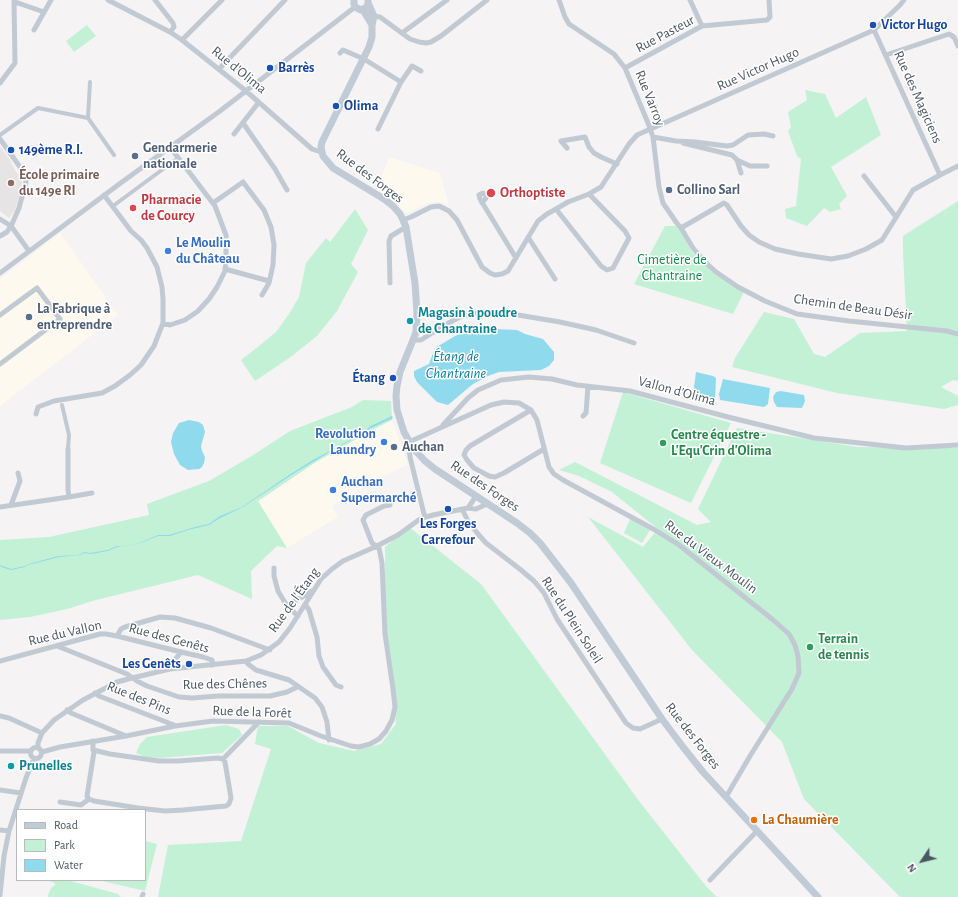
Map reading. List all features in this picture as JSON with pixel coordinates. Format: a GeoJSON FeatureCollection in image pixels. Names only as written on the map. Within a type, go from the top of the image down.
{"type":"FeatureCollection","features":[{"type":"Feature","properties":{"kind":"main road"},"geometry":{"type":"LineString","coordinates":[[363,10],[367,7],[368,2]]}},
{"type":"Feature","properties":{"kind":"main road"},"geometry":{"type":"LineString","coordinates":[[368,2],[371,16]]}},
{"type":"Feature","properties":{"kind":"main road"},"geometry":{"type":"LineString","coordinates":[[355,4],[359,10],[363,10],[371,16]]}},
{"type":"Feature","properties":{"kind":"main road","name":"Rue des Forges"},"geometry":{"type":"LineString","coordinates":[[371,16],[372,37],[364,60],[322,142],[321,152],[333,168],[393,206],[400,214],[405,224],[415,283],[417,323],[413,340],[400,372],[396,396],[400,422],[409,442],[417,453],[435,469],[530,533],[571,583],[662,719],[683,747],[703,772],[818,897]]}},
{"type":"Feature","properties":{"kind":"street"},"geometry":{"type":"LineString","coordinates":[[34,30],[51,0]]}},
{"type":"Feature","properties":{"kind":"street","name":"Rue d'Olima"},"geometry":{"type":"LineString","coordinates":[[108,0],[170,32],[182,40],[246,91],[312,149],[321,152]]}},
{"type":"Feature","properties":{"kind":"street"},"geometry":{"type":"LineString","coordinates":[[182,40],[222,0]]}},
{"type":"Feature","properties":{"kind":"street"},"geometry":{"type":"LineString","coordinates":[[219,69],[285,0]]}},
{"type":"Feature","properties":{"kind":"street"},"geometry":{"type":"LineString","coordinates":[[402,33],[448,0]]}},
{"type":"Feature","properties":{"kind":"street"},"geometry":{"type":"LineString","coordinates":[[371,16],[380,17],[410,39],[419,42],[431,42],[487,0]]}},
{"type":"Feature","properties":{"kind":"street","name":"Rue Varroy"},"geometry":{"type":"LineString","coordinates":[[560,0],[565,17],[569,24],[614,54],[625,68],[653,137],[659,188],[663,202],[693,248]]}},
{"type":"Feature","properties":{"kind":"street"},"geometry":{"type":"LineString","coordinates":[[690,0],[702,26]]}},
{"type":"Feature","properties":{"kind":"street","name":"Rue Pasteur"},"geometry":{"type":"LineString","coordinates":[[625,68],[702,26],[767,20],[770,17],[769,0]]}},
{"type":"Feature","properties":{"kind":"street","name":"Rue Victor Hugo"},"geometry":{"type":"LineString","coordinates":[[405,224],[411,217],[431,207],[439,206],[449,211],[457,220],[482,267],[490,274],[502,274],[508,271],[538,221],[546,214],[568,202],[589,194],[601,187],[629,144],[637,136],[874,30],[904,0]]}},
{"type":"Feature","properties":{"kind":"street"},"geometry":{"type":"LineString","coordinates":[[1,80],[15,63],[15,1],[44,12]]}},
{"type":"Feature","properties":{"kind":"street"},"geometry":{"type":"LineString","coordinates":[[157,1],[173,23],[174,27],[170,32]]}},
{"type":"Feature","properties":{"kind":"street"},"geometry":{"type":"LineString","coordinates":[[0,273],[220,111],[355,4]]}},
{"type":"Feature","properties":{"kind":"street","name":"Rue des Magiciens"},"geometry":{"type":"LineString","coordinates":[[874,30],[940,175]]}},
{"type":"Feature","properties":{"kind":"street"},"geometry":{"type":"LineString","coordinates":[[886,55],[949,34],[954,37],[958,46]]}},
{"type":"Feature","properties":{"kind":"street"},"geometry":{"type":"LineString","coordinates":[[340,53],[343,50],[364,60],[401,82]]}},
{"type":"Feature","properties":{"kind":"street"},"geometry":{"type":"LineString","coordinates":[[378,129],[401,82],[412,66],[421,71]]}},
{"type":"Feature","properties":{"kind":"street"},"geometry":{"type":"LineString","coordinates":[[90,82],[88,118],[114,155]]}},
{"type":"Feature","properties":{"kind":"street"},"geometry":{"type":"LineString","coordinates":[[234,134],[259,102]]}},
{"type":"Feature","properties":{"kind":"street"},"geometry":{"type":"LineString","coordinates":[[0,135],[38,108],[88,118]]}},
{"type":"Feature","properties":{"kind":"street"},"geometry":{"type":"LineString","coordinates":[[242,123],[288,190]]}},
{"type":"Feature","properties":{"kind":"street","name":"Rue Varroy"},"geometry":{"type":"LineString","coordinates":[[653,137],[727,146],[733,145],[748,135],[764,134],[773,136]]}},
{"type":"Feature","properties":{"kind":"street"},"geometry":{"type":"LineString","coordinates":[[567,148],[562,141],[585,136],[589,147],[594,153],[616,164]]}},
{"type":"Feature","properties":{"kind":"street"},"geometry":{"type":"LineString","coordinates":[[0,139],[25,174],[26,182],[19,208],[11,226],[7,232],[0,236]]}},
{"type":"Feature","properties":{"kind":"street","name":"Rue Varroy"},"geometry":{"type":"LineString","coordinates":[[676,141],[732,155],[737,160],[750,166],[767,166]]}},
{"type":"Feature","properties":{"kind":"street"},"geometry":{"type":"LineString","coordinates":[[163,323],[170,325],[185,320],[198,311],[217,287],[226,269],[226,235],[213,203],[170,147]]}},
{"type":"Feature","properties":{"kind":"street"},"geometry":{"type":"LineString","coordinates":[[113,206],[178,158]]}},
{"type":"Feature","properties":{"kind":"street"},"geometry":{"type":"LineString","coordinates":[[737,160],[741,173]]}},
{"type":"Feature","properties":{"kind":"street"},"geometry":{"type":"LineString","coordinates":[[681,228],[724,203],[749,235],[759,242],[775,249],[831,259],[848,256],[866,249],[882,240],[913,190],[958,166]]}},
{"type":"Feature","properties":{"kind":"street"},"geometry":{"type":"LineString","coordinates":[[864,176],[896,217]]}},
{"type":"Feature","properties":{"kind":"street"},"geometry":{"type":"LineString","coordinates":[[213,203],[244,182],[264,210],[271,227],[274,245],[273,265],[269,281],[262,295]]}},
{"type":"Feature","properties":{"kind":"street"},"geometry":{"type":"LineString","coordinates":[[556,209],[601,266],[607,270],[613,268],[629,238],[625,231],[589,194]]}},
{"type":"Feature","properties":{"kind":"street"},"geometry":{"type":"LineString","coordinates":[[36,414],[38,407],[54,401],[102,393],[115,386],[141,365],[154,346],[163,323],[162,287],[157,266],[147,248],[131,231],[104,195]]}},
{"type":"Feature","properties":{"kind":"street"},"geometry":{"type":"LineString","coordinates":[[482,203],[516,258]]}},
{"type":"Feature","properties":{"kind":"street"},"geometry":{"type":"LineString","coordinates":[[0,219],[11,226],[30,251]]}},
{"type":"Feature","properties":{"kind":"street"},"geometry":{"type":"LineString","coordinates":[[390,283],[388,241],[391,236],[405,224]]}},
{"type":"Feature","properties":{"kind":"street"},"geometry":{"type":"LineString","coordinates":[[528,237],[555,279]]}},
{"type":"Feature","properties":{"kind":"street","name":"Chemin de Beau Désir"},"geometry":{"type":"LineString","coordinates":[[693,248],[716,272],[738,287],[765,301],[797,314],[958,334]]}},
{"type":"Feature","properties":{"kind":"street"},"geometry":{"type":"LineString","coordinates":[[226,269],[269,281]]}},
{"type":"Feature","properties":{"kind":"street"},"geometry":{"type":"LineString","coordinates":[[0,315],[37,288],[60,319],[0,364]]}},
{"type":"Feature","properties":{"kind":"street"},"geometry":{"type":"LineString","coordinates":[[413,340],[421,340],[460,317],[477,313],[512,314],[560,322],[596,330],[634,343]]}},
{"type":"Feature","properties":{"kind":"street","name":"Vallon d'Olima"},"geometry":{"type":"LineString","coordinates":[[409,442],[441,428],[468,398],[478,390],[501,380],[529,377],[552,379],[577,385],[630,390],[728,417],[814,438],[906,448],[958,445]]}},
{"type":"Feature","properties":{"kind":"street"},"geometry":{"type":"LineString","coordinates":[[582,416],[586,414],[588,386]]}},
{"type":"Feature","properties":{"kind":"street"},"geometry":{"type":"LineString","coordinates":[[441,428],[491,405],[504,402],[519,403],[530,410],[470,446],[464,455],[474,468],[489,476],[496,477],[544,449]]}},
{"type":"Feature","properties":{"kind":"street"},"geometry":{"type":"LineString","coordinates":[[62,404],[69,435],[69,497]]}},
{"type":"Feature","properties":{"kind":"street","name":"Rue du Vieux Moulin"},"geometry":{"type":"LineString","coordinates":[[530,410],[537,420],[549,467],[554,474],[679,545],[789,634],[798,656],[799,673],[792,689],[726,797]]}},
{"type":"Feature","properties":{"kind":"street"},"geometry":{"type":"LineString","coordinates":[[409,442],[410,457],[426,517]]}},
{"type":"Feature","properties":{"kind":"street"},"geometry":{"type":"LineString","coordinates":[[11,505],[20,481],[18,473]]}},
{"type":"Feature","properties":{"kind":"street"},"geometry":{"type":"LineString","coordinates":[[0,507],[92,493]]}},
{"type":"Feature","properties":{"kind":"street"},"geometry":{"type":"LineString","coordinates":[[465,508],[476,496]]}},
{"type":"Feature","properties":{"kind":"street","name":"Rue de l'Étang"},"geometry":{"type":"LineString","coordinates":[[38,748],[38,742],[42,733],[54,720],[67,710],[95,693],[117,682],[170,669],[246,661],[261,656],[280,642],[321,579],[343,561],[398,535],[420,519],[465,508],[476,509],[487,503]]}},
{"type":"Feature","properties":{"kind":"street","name":"Rue de la Forêt"},"geometry":{"type":"LineString","coordinates":[[42,752],[60,747],[175,726],[213,721],[289,722],[329,740],[359,747],[370,744],[379,739],[386,731],[392,720],[395,707],[385,634],[382,563],[379,548],[372,543],[363,520],[366,515],[384,506],[390,505]]}},
{"type":"Feature","properties":{"kind":"street","name":"Rue du Plein Soleil"},"geometry":{"type":"LineString","coordinates":[[465,508],[468,520],[486,543],[534,581],[544,593],[556,619],[626,723],[633,728],[640,729],[662,719]]}},
{"type":"Feature","properties":{"kind":"street"},"geometry":{"type":"LineString","coordinates":[[274,568],[274,576],[278,591],[287,606],[298,616]]}},
{"type":"Feature","properties":{"kind":"street"},"geometry":{"type":"LineString","coordinates":[[287,606],[313,590]]}},
{"type":"Feature","properties":{"kind":"street"},"geometry":{"type":"LineString","coordinates":[[305,604],[309,610],[323,667],[336,685],[341,687]]}},
{"type":"Feature","properties":{"kind":"street","name":"Rue du Vallon"},"geometry":{"type":"LineString","coordinates":[[0,661],[100,634],[117,636],[125,627],[160,618],[175,618],[210,628],[270,650]]}},
{"type":"Feature","properties":{"kind":"street","name":"Rue des Genêts"},"geometry":{"type":"LineString","coordinates":[[117,636],[203,657],[212,660],[213,665]]}},
{"type":"Feature","properties":{"kind":"street","name":"Rue des Chênes"},"geometry":{"type":"LineString","coordinates":[[57,646],[126,674],[137,682],[164,693],[180,697],[270,696],[287,692],[297,687]]}},
{"type":"Feature","properties":{"kind":"street"},"geometry":{"type":"LineString","coordinates":[[170,669],[170,666],[181,652]]}},
{"type":"Feature","properties":{"kind":"street"},"geometry":{"type":"LineString","coordinates":[[246,661],[256,670],[289,680],[297,687],[315,698],[322,708],[327,722],[329,740]]}},
{"type":"Feature","properties":{"kind":"street","name":"Rue des Pins"},"geometry":{"type":"LineString","coordinates":[[95,693],[99,696],[175,726]]}},
{"type":"Feature","properties":{"kind":"street"},"geometry":{"type":"LineString","coordinates":[[67,710],[126,736]]}},
{"type":"Feature","properties":{"kind":"street"},"geometry":{"type":"LineString","coordinates":[[0,716],[9,718],[42,733]]}},
{"type":"Feature","properties":{"kind":"street"},"geometry":{"type":"LineString","coordinates":[[223,759],[259,722]]}},
{"type":"Feature","properties":{"kind":"street"},"geometry":{"type":"LineString","coordinates":[[89,799],[87,796],[93,741]]}},
{"type":"Feature","properties":{"kind":"street"},"geometry":{"type":"LineString","coordinates":[[0,751],[31,750],[38,748],[42,752],[41,756],[37,759],[34,758]]}},
{"type":"Feature","properties":{"kind":"street"},"geometry":{"type":"LineString","coordinates":[[31,750],[31,755],[34,758]]}},
{"type":"Feature","properties":{"kind":"street"},"geometry":{"type":"LineString","coordinates":[[93,750],[160,761],[223,759]]}},
{"type":"Feature","properties":{"kind":"street"},"geometry":{"type":"LineString","coordinates":[[0,895],[4,856],[9,831],[34,758]]}},
{"type":"Feature","properties":{"kind":"street"},"geometry":{"type":"LineString","coordinates":[[89,799],[138,808],[166,811],[226,806],[230,804],[231,798],[225,762],[223,759]]}},
{"type":"Feature","properties":{"kind":"street"},"geometry":{"type":"LineString","coordinates":[[0,790],[21,793]]}},
{"type":"Feature","properties":{"kind":"street"},"geometry":{"type":"LineString","coordinates":[[60,802],[81,805],[89,799]]}},
{"type":"Feature","properties":{"kind":"street"},"geometry":{"type":"LineString","coordinates":[[0,830],[9,831]]}},
{"type":"Feature","properties":{"kind":"street"},"geometry":{"type":"LineString","coordinates":[[710,880],[757,831]]}},
{"type":"Feature","properties":{"kind":"shaded area","name":"École primaire du 149e RI"},"geometry":{"type":"Polygon","coordinates":[[[0,146],[16,172],[20,175],[22,181],[21,191],[15,210],[9,218],[0,211],[0,146]]]}},
{"type":"Feature","properties":{"kind":"shaded area"},"geometry":{"type":"Polygon","coordinates":[[[389,157],[440,173],[449,206],[444,203],[427,203],[410,212],[405,212],[396,203],[377,190],[389,157]]]}},
{"type":"Feature","properties":{"kind":"shaded area"},"geometry":{"type":"Polygon","coordinates":[[[60,233],[118,315],[0,406],[0,279],[60,233]]]}},
{"type":"Feature","properties":{"kind":"shaded area"},"geometry":{"type":"Polygon","coordinates":[[[392,420],[408,465],[382,476],[332,506],[338,517],[287,548],[258,502],[316,462],[392,420]]]}},
{"type":"Feature","properties":{"kind":"green space"},"geometry":{"type":"Polygon","coordinates":[[[87,25],[96,36],[74,52],[66,41],[87,25]]]}},
{"type":"Feature","properties":{"kind":"green space"},"geometry":{"type":"Polygon","coordinates":[[[805,90],[825,94],[836,118],[866,97],[881,135],[831,167],[847,196],[839,204],[841,209],[830,212],[824,208],[807,226],[786,218],[785,209],[796,206],[801,159],[797,156],[788,131],[791,127],[788,112],[807,100],[805,90]]]}},
{"type":"Feature","properties":{"kind":"green space"},"geometry":{"type":"Polygon","coordinates":[[[958,201],[958,381],[953,380],[941,387],[958,396],[958,405],[944,409],[837,393],[732,367],[735,358],[764,312],[794,319],[814,354],[825,357],[860,333],[907,331],[903,236],[958,201]]]}},
{"type":"Feature","properties":{"kind":"green space"},"geometry":{"type":"Polygon","coordinates":[[[355,209],[368,230],[351,264],[358,272],[337,311],[317,336],[292,356],[255,381],[241,360],[276,332],[299,297],[306,263],[326,238],[330,242],[355,209]]]}},
{"type":"Feature","properties":{"kind":"green space","name":"Cimetière de Chantraine"},"geometry":{"type":"Polygon","coordinates":[[[665,226],[678,226],[692,252],[715,274],[744,292],[733,314],[634,284],[665,226]]]}},
{"type":"Feature","properties":{"kind":"green space","name":"Centre équestre - L'Equ'Crin d'Olima"},"geometry":{"type":"Polygon","coordinates":[[[623,392],[731,423],[691,503],[600,463],[623,392]]]}},
{"type":"Feature","properties":{"kind":"green space"},"geometry":{"type":"Polygon","coordinates":[[[363,400],[391,401],[392,420],[316,462],[258,501],[287,548],[277,546],[251,571],[252,599],[198,575],[96,600],[67,609],[30,617],[0,620],[0,540],[49,537],[149,515],[147,504],[209,481],[290,431],[352,407],[363,400]]]}},
{"type":"Feature","properties":{"kind":"green space"},"geometry":{"type":"Polygon","coordinates":[[[737,428],[858,447],[958,448],[958,897],[900,897],[804,799],[782,742],[692,650],[588,517],[643,547],[658,529],[612,492],[579,476],[559,470],[575,462],[697,525],[711,522],[698,509],[737,428]]]}},
{"type":"Feature","properties":{"kind":"green space"},"geometry":{"type":"Polygon","coordinates":[[[630,519],[650,530],[642,543],[624,533],[630,519]]]}},
{"type":"Feature","properties":{"kind":"green space"},"geometry":{"type":"Polygon","coordinates":[[[409,527],[481,584],[639,801],[705,885],[717,897],[158,897],[168,845],[241,841],[271,749],[255,744],[258,726],[288,726],[319,743],[354,751],[381,744],[396,724],[385,625],[385,547],[409,527]]]}},
{"type":"Feature","properties":{"kind":"green space"},"geometry":{"type":"Polygon","coordinates":[[[226,725],[239,729],[242,735],[222,753],[160,758],[146,757],[136,753],[140,744],[147,737],[226,725]]]}},
{"type":"Feature","properties":{"kind":"green space"},"geometry":{"type":"Polygon","coordinates":[[[146,841],[157,844],[145,891],[102,881],[146,881],[146,841]]]}},
{"type":"Feature","properties":{"kind":"green space"},"geometry":{"type":"Polygon","coordinates":[[[49,881],[71,881],[118,894],[121,897],[53,897],[55,890],[52,897],[48,897],[51,888],[55,885],[55,883],[49,881]]]}},
{"type":"Feature","properties":{"kind":"water","name":"Étang de Chantraine"},"geometry":{"type":"Polygon","coordinates":[[[473,328],[517,330],[543,339],[554,352],[554,360],[549,366],[541,370],[499,372],[473,384],[448,405],[437,402],[417,382],[414,376],[414,371],[429,364],[435,348],[455,336],[473,328]]]}},
{"type":"Feature","properties":{"kind":"water"},"geometry":{"type":"Polygon","coordinates":[[[696,372],[716,378],[715,401],[696,398],[693,395],[696,372]]]}},
{"type":"Feature","properties":{"kind":"water"},"geometry":{"type":"Polygon","coordinates":[[[723,379],[770,388],[768,404],[764,407],[720,400],[719,394],[723,379]]]}},
{"type":"Feature","properties":{"kind":"water"},"geometry":{"type":"Polygon","coordinates":[[[781,391],[804,395],[805,401],[802,408],[777,407],[773,397],[776,392],[781,391]]]}},
{"type":"Feature","properties":{"kind":"water"},"geometry":{"type":"Polygon","coordinates":[[[392,416],[393,418],[371,428],[362,434],[333,450],[243,507],[209,525],[170,536],[158,536],[140,543],[121,547],[139,543],[158,535],[169,535],[209,524],[220,516],[242,507],[289,475],[361,434],[371,426],[392,416]]]}},
{"type":"Feature","properties":{"kind":"water"},"geometry":{"type":"Polygon","coordinates":[[[189,420],[199,422],[203,425],[205,432],[201,446],[205,457],[202,467],[199,469],[188,470],[180,465],[174,454],[171,442],[173,433],[179,423],[189,420]]]}},
{"type":"Feature","properties":{"kind":"water"},"geometry":{"type":"Polygon","coordinates":[[[117,546],[121,547],[91,554],[85,553],[80,555],[59,557],[11,570],[0,566],[11,569],[58,556],[78,555],[85,552],[90,553],[108,550],[117,546]]]}},
{"type":"Feature","properties":{"kind":"place","name":"Victor Hugo"},"geometry":{"type":"Point","coordinates":[873,25]}},
{"type":"Feature","properties":{"kind":"place","name":"Barrès"},"geometry":{"type":"Point","coordinates":[270,68]}},
{"type":"Feature","properties":{"kind":"place","name":"Olima"},"geometry":{"type":"Point","coordinates":[336,106]}},
{"type":"Feature","properties":{"kind":"place","name":"149ème R.I."},"geometry":{"type":"Point","coordinates":[11,150]}},
{"type":"Feature","properties":{"kind":"place","name":"Gendarmerie nationale"},"geometry":{"type":"Point","coordinates":[135,156]}},
{"type":"Feature","properties":{"kind":"place","name":"École primaire du 149e RI"},"geometry":{"type":"Point","coordinates":[11,183]}},
{"type":"Feature","properties":{"kind":"place","name":"Collino Sarl"},"geometry":{"type":"Point","coordinates":[669,190]}},
{"type":"Feature","properties":{"kind":"place","name":"Orthoptiste"},"geometry":{"type":"Point","coordinates":[491,193]}},
{"type":"Feature","properties":{"kind":"place","name":"Pharmacie de Courcy"},"geometry":{"type":"Point","coordinates":[133,208]}},
{"type":"Feature","properties":{"kind":"place","name":"Le Moulin du Château"},"geometry":{"type":"Point","coordinates":[168,251]}},
{"type":"Feature","properties":{"kind":"place","name":"La Fabrique à entreprendre"},"geometry":{"type":"Point","coordinates":[29,317]}},
{"type":"Feature","properties":{"kind":"place","name":"Magasin à poudre de Chantraine"},"geometry":{"type":"Point","coordinates":[410,321]}},
{"type":"Feature","properties":{"kind":"place","name":"Étang"},"geometry":{"type":"Point","coordinates":[393,378]}},
{"type":"Feature","properties":{"kind":"place","name":"Revolution Laundry"},"geometry":{"type":"Point","coordinates":[384,442]}},
{"type":"Feature","properties":{"kind":"place","name":"Centre équestre - L'Equ'Crin d'Olima"},"geometry":{"type":"Point","coordinates":[663,443]}},
{"type":"Feature","properties":{"kind":"place","name":"Auchan"},"geometry":{"type":"Point","coordinates":[394,447]}},
{"type":"Feature","properties":{"kind":"place","name":"Auchan Supermarché"},"geometry":{"type":"Point","coordinates":[333,490]}},
{"type":"Feature","properties":{"kind":"place","name":"Les Forges Carrefour"},"geometry":{"type":"Point","coordinates":[448,509]}},
{"type":"Feature","properties":{"kind":"place","name":"Terrain de tennis"},"geometry":{"type":"Point","coordinates":[810,647]}},
{"type":"Feature","properties":{"kind":"place","name":"Les Genêts"},"geometry":{"type":"Point","coordinates":[189,664]}},
{"type":"Feature","properties":{"kind":"place","name":"Prunelles"},"geometry":{"type":"Point","coordinates":[11,766]}},
{"type":"Feature","properties":{"kind":"place","name":"La Chaumière"},"geometry":{"type":"Point","coordinates":[754,820]}}]}
